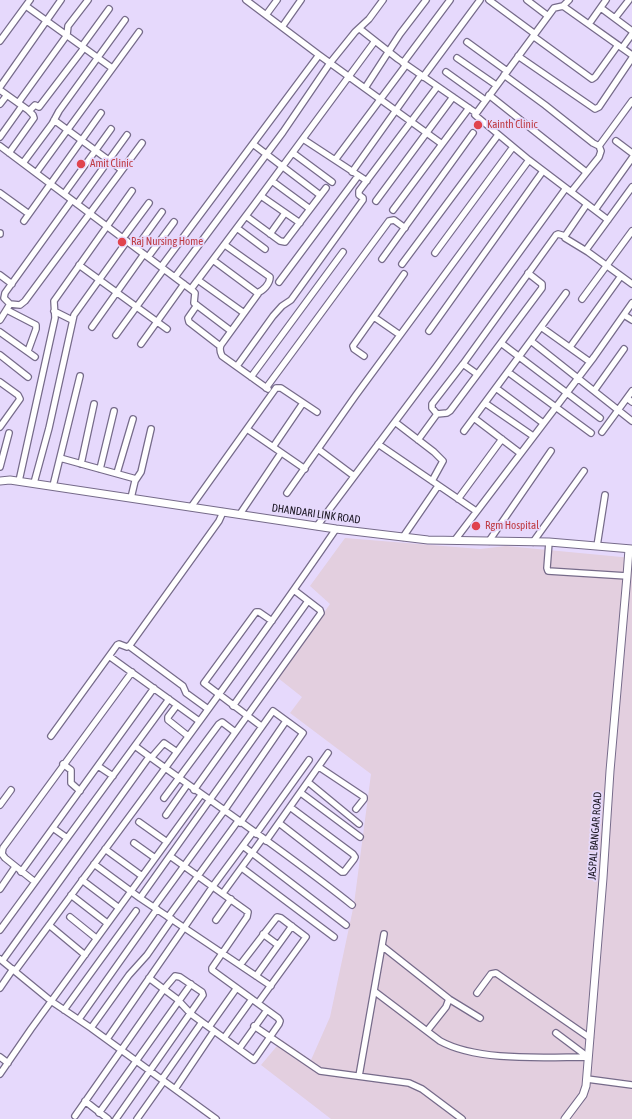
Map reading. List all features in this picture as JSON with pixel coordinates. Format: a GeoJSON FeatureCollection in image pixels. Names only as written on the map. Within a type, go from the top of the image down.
{"type":"FeatureCollection","features":[{"type":"Feature","properties":{"kind":"street"},"geometry":{"type":"LineString","coordinates":[[0,41],[30,0]]}},
{"type":"Feature","properties":{"kind":"street"},"geometry":{"type":"LineString","coordinates":[[9,152],[34,118],[28,110],[0,89],[61,0]]}},
{"type":"Feature","properties":{"kind":"street"},"geometry":{"type":"LineString","coordinates":[[0,137],[20,104],[67,36],[68,26],[88,0]]}},
{"type":"Feature","properties":{"kind":"street"},"geometry":{"type":"LineString","coordinates":[[246,0],[442,144]]}},
{"type":"Feature","properties":{"kind":"street"},"geometry":{"type":"LineString","coordinates":[[266,15],[277,0]]}},
{"type":"Feature","properties":{"kind":"street"},"geometry":{"type":"LineString","coordinates":[[282,27],[301,0]]}},
{"type":"Feature","properties":{"kind":"street"},"geometry":{"type":"LineString","coordinates":[[175,277],[283,132],[330,63],[354,32],[360,29],[369,20],[383,0]]}},
{"type":"Feature","properties":{"kind":"street"},"geometry":{"type":"LineString","coordinates":[[364,88],[400,34],[426,0]]}},
{"type":"Feature","properties":{"kind":"street"},"geometry":{"type":"LineString","coordinates":[[335,160],[450,0]]}},
{"type":"Feature","properties":{"kind":"street"},"geometry":{"type":"LineString","coordinates":[[352,172],[396,110],[480,0]]}},
{"type":"Feature","properties":{"kind":"street"},"geometry":{"type":"LineString","coordinates":[[489,0],[592,79],[632,34]]}},
{"type":"Feature","properties":{"kind":"street"},"geometry":{"type":"LineString","coordinates":[[527,0],[548,16]]}},
{"type":"Feature","properties":{"kind":"street"},"geometry":{"type":"LineString","coordinates":[[476,113],[548,16],[556,7],[563,6],[569,0]]}},
{"type":"Feature","properties":{"kind":"street"},"geometry":{"type":"LineString","coordinates":[[588,24],[606,0]]}},
{"type":"Feature","properties":{"kind":"street"},"geometry":{"type":"LineString","coordinates":[[615,18],[629,0]]}},
{"type":"Feature","properties":{"kind":"street"},"geometry":{"type":"LineString","coordinates":[[26,6],[112,68]]}},
{"type":"Feature","properties":{"kind":"street"},"geometry":{"type":"LineString","coordinates":[[563,6],[632,55]]}},
{"type":"Feature","properties":{"kind":"street"},"geometry":{"type":"LineString","coordinates":[[601,8],[632,31]]}},
{"type":"Feature","properties":{"kind":"street"},"geometry":{"type":"LineString","coordinates":[[28,110],[30,110],[34,105],[40,106],[109,9]]}},
{"type":"Feature","properties":{"kind":"street"},"geometry":{"type":"LineString","coordinates":[[23,163],[125,20]]}},
{"type":"Feature","properties":{"kind":"street"},"geometry":{"type":"LineString","coordinates":[[360,29],[404,64],[476,113],[476,116],[528,160],[608,220]]}},
{"type":"Feature","properties":{"kind":"street"},"geometry":{"type":"LineString","coordinates":[[36,173],[139,32]]}},
{"type":"Feature","properties":{"kind":"street"},"geometry":{"type":"LineString","coordinates":[[191,289],[375,41]]}},
{"type":"Feature","properties":{"kind":"street"},"geometry":{"type":"LineString","coordinates":[[467,42],[593,143],[599,146]]}},
{"type":"Feature","properties":{"kind":"street"},"geometry":{"type":"LineString","coordinates":[[116,335],[163,268],[319,55]]}},
{"type":"Feature","properties":{"kind":"street"},"geometry":{"type":"LineString","coordinates":[[518,56],[596,109],[599,107],[632,58]]}},
{"type":"Feature","properties":{"kind":"street"},"geometry":{"type":"LineString","coordinates":[[456,58],[496,86]]}},
{"type":"Feature","properties":{"kind":"street"},"geometry":{"type":"LineString","coordinates":[[446,72],[485,100]]}},
{"type":"Feature","properties":{"kind":"street"},"geometry":{"type":"LineString","coordinates":[[237,366],[282,306],[291,300],[363,200],[364,198],[359,193],[437,87]]}},
{"type":"Feature","properties":{"kind":"street"},"geometry":{"type":"LineString","coordinates":[[0,104],[7,95]]}},
{"type":"Feature","properties":{"kind":"street"},"geometry":{"type":"LineString","coordinates":[[489,95],[586,172]]}},
{"type":"Feature","properties":{"kind":"street"},"geometry":{"type":"LineString","coordinates":[[376,201],[453,97]]}},
{"type":"Feature","properties":{"kind":"street"},"geometry":{"type":"LineString","coordinates":[[571,192],[600,154],[599,146],[632,101]]}},
{"type":"Feature","properties":{"kind":"street"},"geometry":{"type":"LineString","coordinates":[[393,210],[469,108]]}},
{"type":"Feature","properties":{"kind":"street"},"geometry":{"type":"LineString","coordinates":[[24,220],[100,113]]}},
{"type":"Feature","properties":{"kind":"street"},"geometry":{"type":"LineString","coordinates":[[54,120],[122,170]]}},
{"type":"Feature","properties":{"kind":"street"},"geometry":{"type":"LineString","coordinates":[[64,194],[111,129]]}},
{"type":"Feature","properties":{"kind":"street"},"geometry":{"type":"LineString","coordinates":[[382,259],[474,133]]}},
{"type":"Feature","properties":{"kind":"street"},"geometry":{"type":"LineString","coordinates":[[77,204],[127,135]]}},
{"type":"Feature","properties":{"kind":"street"},"geometry":{"type":"LineString","coordinates":[[402,264],[498,135]]}},
{"type":"Feature","properties":{"kind":"street"},"geometry":{"type":"LineString","coordinates":[[303,139],[367,181]]}},
{"type":"Feature","properties":{"kind":"street"},"geometry":{"type":"LineString","coordinates":[[616,141],[632,152]]}},
{"type":"Feature","properties":{"kind":"street"},"geometry":{"type":"LineString","coordinates":[[72,200],[2,299],[10,304],[20,305],[25,301],[142,143]]}},
{"type":"Feature","properties":{"kind":"street"},"geometry":{"type":"LineString","coordinates":[[253,144],[320,195]]}},
{"type":"Feature","properties":{"kind":"street"},"geometry":{"type":"LineString","coordinates":[[0,146],[191,289],[195,293],[194,301],[197,305],[231,331]]}},
{"type":"Feature","properties":{"kind":"street"},"geometry":{"type":"LineString","coordinates":[[436,253],[513,147]]}},
{"type":"Feature","properties":{"kind":"street"},"geometry":{"type":"LineString","coordinates":[[293,153],[332,182]]}},
{"type":"Feature","properties":{"kind":"street"},"geometry":{"type":"LineString","coordinates":[[595,210],[632,158]]}},
{"type":"Feature","properties":{"kind":"street"},"geometry":{"type":"LineString","coordinates":[[287,494],[400,335],[528,160]]}},
{"type":"Feature","properties":{"kind":"street"},"geometry":{"type":"LineString","coordinates":[[429,331],[543,171]]}},
{"type":"Feature","properties":{"kind":"street"},"geometry":{"type":"LineString","coordinates":[[279,282],[358,176]]}},
{"type":"Feature","properties":{"kind":"street"},"geometry":{"type":"LineString","coordinates":[[272,181],[310,209]]}},
{"type":"Feature","properties":{"kind":"street"},"geometry":{"type":"LineString","coordinates":[[586,250],[632,187]]}},
{"type":"Feature","properties":{"kind":"street"},"geometry":{"type":"LineString","coordinates":[[246,216],[282,242],[285,242],[326,188]]}},
{"type":"Feature","properties":{"kind":"street"},"geometry":{"type":"LineString","coordinates":[[317,526],[566,188]]}},
{"type":"Feature","properties":{"kind":"street"},"geometry":{"type":"LineString","coordinates":[[19,481],[55,318],[54,303],[56,298],[132,191]]}},
{"type":"Feature","properties":{"kind":"street"},"geometry":{"type":"LineString","coordinates":[[0,193],[29,214]]}},
{"type":"Feature","properties":{"kind":"street"},"geometry":{"type":"LineString","coordinates":[[261,196],[300,223]]}},
{"type":"Feature","properties":{"kind":"street"},"geometry":{"type":"LineString","coordinates":[[34,483],[49,428],[74,315],[149,203]]}},
{"type":"Feature","properties":{"kind":"street"},"geometry":{"type":"LineString","coordinates":[[565,236],[587,204]]}},
{"type":"Feature","properties":{"kind":"street"},"geometry":{"type":"LineString","coordinates":[[136,248],[162,212]]}},
{"type":"Feature","properties":{"kind":"street"},"geometry":{"type":"LineString","coordinates":[[270,234],[285,213]]}},
{"type":"Feature","properties":{"kind":"street"},"geometry":{"type":"LineString","coordinates":[[266,388],[389,220],[394,220],[405,228]]}},
{"type":"Feature","properties":{"kind":"street"},"geometry":{"type":"LineString","coordinates":[[92,327],[116,293],[174,222]]}},
{"type":"Feature","properties":{"kind":"street"},"geometry":{"type":"LineString","coordinates":[[237,228],[265,249]]}},
{"type":"Feature","properties":{"kind":"street"},"geometry":{"type":"LineString","coordinates":[[582,299],[632,231]]}},
{"type":"Feature","properties":{"kind":"street"},"geometry":{"type":"LineString","coordinates":[[437,414],[432,408],[432,404],[463,364],[556,235],[558,234],[565,236],[567,240],[586,250],[631,282]]}},
{"type":"Feature","properties":{"kind":"street"},"geometry":{"type":"LineString","coordinates":[[225,245],[270,277],[270,280],[264,289],[258,293],[220,346],[220,351],[222,356],[272,393]]}},
{"type":"Feature","properties":{"kind":"street"},"geometry":{"type":"LineString","coordinates":[[251,377],[343,252]]}},
{"type":"Feature","properties":{"kind":"street"},"geometry":{"type":"LineString","coordinates":[[213,260],[258,293]]}},
{"type":"Feature","properties":{"kind":"street"},"geometry":{"type":"LineString","coordinates":[[79,265],[136,308],[167,329]]}},
{"type":"Feature","properties":{"kind":"street"},"geometry":{"type":"LineString","coordinates":[[418,440],[437,414],[447,413],[450,411],[542,288],[542,284],[528,273]]}},
{"type":"Feature","properties":{"kind":"street"},"geometry":{"type":"LineString","coordinates":[[364,356],[354,349],[353,346],[404,274]]}},
{"type":"Feature","properties":{"kind":"street"},"geometry":{"type":"LineString","coordinates":[[0,275],[12,284]]}},
{"type":"Feature","properties":{"kind":"street"},"geometry":{"type":"LineString","coordinates":[[570,347],[621,276]]}},
{"type":"Feature","properties":{"kind":"street"},"geometry":{"type":"LineString","coordinates":[[198,280],[244,313]]}},
{"type":"Feature","properties":{"kind":"street"},"geometry":{"type":"LineString","coordinates":[[141,344],[184,284]]}},
{"type":"Feature","properties":{"kind":"street"},"geometry":{"type":"LineString","coordinates":[[464,431],[566,293]]}},
{"type":"Feature","properties":{"kind":"street"},"geometry":{"type":"LineString","coordinates":[[455,540],[590,362],[632,302]]}},
{"type":"Feature","properties":{"kind":"street"},"geometry":{"type":"LineString","coordinates":[[0,320],[10,304]]}},
{"type":"Feature","properties":{"kind":"street"},"geometry":{"type":"LineString","coordinates":[[197,305],[188,318],[189,322],[220,346]]}},
{"type":"Feature","properties":{"kind":"street"},"geometry":{"type":"LineString","coordinates":[[7,310],[36,326],[28,351]]}},
{"type":"Feature","properties":{"kind":"street"},"geometry":{"type":"LineString","coordinates":[[54,311],[72,320]]}},
{"type":"Feature","properties":{"kind":"street"},"geometry":{"type":"LineString","coordinates":[[624,315],[632,320]]}},
{"type":"Feature","properties":{"kind":"street"},"geometry":{"type":"LineString","coordinates":[[374,317],[400,335]]}},
{"type":"Feature","properties":{"kind":"street"},"geometry":{"type":"LineString","coordinates":[[541,327],[590,362]]}},
{"type":"Feature","properties":{"kind":"street"},"geometry":{"type":"LineString","coordinates":[[0,332],[35,357]]}},
{"type":"Feature","properties":{"kind":"street"},"geometry":{"type":"LineString","coordinates":[[531,341],[632,421]]}},
{"type":"Feature","properties":{"kind":"street"},"geometry":{"type":"LineString","coordinates":[[501,343],[600,418]]}},
{"type":"Feature","properties":{"kind":"street"},"geometry":{"type":"LineString","coordinates":[[594,391],[624,349]]}},
{"type":"Feature","properties":{"kind":"street"},"geometry":{"type":"LineString","coordinates":[[0,356],[28,377]]}},
{"type":"Feature","properties":{"kind":"street"},"geometry":{"type":"LineString","coordinates":[[463,364],[477,374]]}},
{"type":"Feature","properties":{"kind":"street"},"geometry":{"type":"LineString","coordinates":[[508,372],[591,433]]}},
{"type":"Feature","properties":{"kind":"street"},"geometry":{"type":"LineString","coordinates":[[53,486],[80,376]]}},
{"type":"Feature","properties":{"kind":"street"},"geometry":{"type":"LineString","coordinates":[[0,382],[18,395],[20,399],[0,426]]}},
{"type":"Feature","properties":{"kind":"street"},"geometry":{"type":"LineString","coordinates":[[191,507],[272,393],[278,387],[317,412]]}},
{"type":"Feature","properties":{"kind":"street"},"geometry":{"type":"LineString","coordinates":[[496,388],[543,423]]}},
{"type":"Feature","properties":{"kind":"street"},"geometry":{"type":"LineString","coordinates":[[602,432],[618,410],[629,400],[632,391]]}},
{"type":"Feature","properties":{"kind":"street"},"geometry":{"type":"LineString","coordinates":[[273,447],[303,403]]}},
{"type":"Feature","properties":{"kind":"street"},"geometry":{"type":"LineString","coordinates":[[486,403],[533,436]]}},
{"type":"Feature","properties":{"kind":"street"},"geometry":{"type":"LineString","coordinates":[[81,464],[94,404]]}},
{"type":"Feature","properties":{"kind":"street"},"geometry":{"type":"LineString","coordinates":[[100,469],[114,411]]}},
{"type":"Feature","properties":{"kind":"street"},"geometry":{"type":"LineString","coordinates":[[474,418],[520,453]]}},
{"type":"Feature","properties":{"kind":"street"},"geometry":{"type":"LineString","coordinates":[[117,474],[133,419]]}},
{"type":"Feature","properties":{"kind":"street"},"geometry":{"type":"LineString","coordinates":[[395,422],[443,461],[432,482]]}},
{"type":"Feature","properties":{"kind":"street"},"geometry":{"type":"LineString","coordinates":[[130,498],[136,479],[141,472],[151,429]]}},
{"type":"Feature","properties":{"kind":"street"},"geometry":{"type":"LineString","coordinates":[[247,429],[304,469]]}},
{"type":"Feature","properties":{"kind":"street"},"geometry":{"type":"LineString","coordinates":[[0,467],[9,433]]}},
{"type":"Feature","properties":{"kind":"street"},"geometry":{"type":"LineString","coordinates":[[458,499],[502,439]]}},
{"type":"Feature","properties":{"kind":"street"},"geometry":{"type":"LineString","coordinates":[[378,444],[476,511]]}},
{"type":"Feature","properties":{"kind":"street"},"geometry":{"type":"LineString","coordinates":[[318,449],[354,476]]}},
{"type":"Feature","properties":{"kind":"street"},"geometry":{"type":"LineString","coordinates":[[489,541],[550,451]]}},
{"type":"Feature","properties":{"kind":"street"},"geometry":{"type":"LineString","coordinates":[[240,514],[281,453]]}},
{"type":"Feature","properties":{"kind":"street"},"geometry":{"type":"LineString","coordinates":[[60,458],[136,479]]}},
{"type":"Feature","properties":{"kind":"street"},"geometry":{"type":"LineString","coordinates":[[533,542],[584,471]]}},
{"type":"Feature","properties":{"kind":"street","name":"DHANDARI LINK ROAD"},"geometry":{"type":"LineString","coordinates":[[1,482],[19,481],[34,483],[336,529],[428,540],[549,542],[630,549]]}},
{"type":"Feature","properties":{"kind":"street"},"geometry":{"type":"LineString","coordinates":[[403,537],[438,486]]}},
{"type":"Feature","properties":{"kind":"street"},"geometry":{"type":"LineString","coordinates":[[597,546],[606,495]]}},
{"type":"Feature","properties":{"kind":"street"},"geometry":{"type":"LineString","coordinates":[[129,646],[219,521],[223,512]]}},
{"type":"Feature","properties":{"kind":"street"},"geometry":{"type":"LineString","coordinates":[[0,988],[49,925],[177,752],[272,621],[336,529]]}},
{"type":"Feature","properties":{"kind":"street"},"geometry":{"type":"LineString","coordinates":[[549,542],[546,568],[548,571],[628,576]]}},
{"type":"Feature","properties":{"kind":"street","name":"JASPAL BANGAR ROAD"},"geometry":{"type":"LineString","coordinates":[[565,1119],[583,1094],[586,1086],[604,872],[610,771],[630,549]]}},
{"type":"Feature","properties":{"kind":"street"},"geometry":{"type":"LineString","coordinates":[[194,790],[321,613],[320,610],[294,590]]}},
{"type":"Feature","properties":{"kind":"street"},"geometry":{"type":"LineString","coordinates":[[232,706],[308,600]]}},
{"type":"Feature","properties":{"kind":"street"},"geometry":{"type":"LineString","coordinates":[[261,726],[232,706],[204,683],[256,612],[259,612],[272,621]]}},
{"type":"Feature","properties":{"kind":"street"},"geometry":{"type":"LineString","coordinates":[[51,736],[118,644],[127,647],[129,646],[183,686],[186,693],[208,709]]}},
{"type":"Feature","properties":{"kind":"street"},"geometry":{"type":"LineString","coordinates":[[109,656],[199,721]]}},
{"type":"Feature","properties":{"kind":"street"},"geometry":{"type":"LineString","coordinates":[[35,882],[15,867],[2,854],[3,848],[63,764],[132,672]]}},
{"type":"Feature","properties":{"kind":"street"},"geometry":{"type":"LineString","coordinates":[[21,872],[154,688]]}},
{"type":"Feature","properties":{"kind":"street"},"geometry":{"type":"LineString","coordinates":[[0,930],[169,699]]}},
{"type":"Feature","properties":{"kind":"street"},"geometry":{"type":"LineString","coordinates":[[177,705],[168,720],[188,736]]}},
{"type":"Feature","properties":{"kind":"street"},"geometry":{"type":"LineString","coordinates":[[91,1028],[129,975],[147,955],[198,876],[303,733],[273,711],[140,898]]}},
{"type":"Feature","properties":{"kind":"street"},"geometry":{"type":"LineString","coordinates":[[79,1020],[183,866],[224,811],[286,721]]}},
{"type":"Feature","properties":{"kind":"street"},"geometry":{"type":"LineString","coordinates":[[164,798],[219,724],[222,722],[235,732]]}},
{"type":"Feature","properties":{"kind":"street"},"geometry":{"type":"LineString","coordinates":[[177,752],[164,743],[150,758],[1,960],[51,1001],[107,1039],[216,1119]]}},
{"type":"Feature","properties":{"kind":"street"},"geometry":{"type":"LineString","coordinates":[[135,746],[201,795],[292,858],[352,905]]}},
{"type":"Feature","properties":{"kind":"street"},"geometry":{"type":"LineString","coordinates":[[223,893],[252,853],[279,823],[328,753]]}},
{"type":"Feature","properties":{"kind":"street"},"geometry":{"type":"LineString","coordinates":[[107,1039],[213,886],[243,846],[255,833],[309,760]]}},
{"type":"Feature","properties":{"kind":"street"},"geometry":{"type":"LineString","coordinates":[[63,764],[71,770],[71,783],[80,791]]}},
{"type":"Feature","properties":{"kind":"street"},"geometry":{"type":"LineString","coordinates":[[98,766],[113,776]]}},
{"type":"Feature","properties":{"kind":"street"},"geometry":{"type":"LineString","coordinates":[[319,767],[364,797],[356,809]]}},
{"type":"Feature","properties":{"kind":"street"},"geometry":{"type":"LineString","coordinates":[[308,782],[359,824]]}},
{"type":"Feature","properties":{"kind":"street"},"geometry":{"type":"LineString","coordinates":[[166,815],[188,785]]}},
{"type":"Feature","properties":{"kind":"street"},"geometry":{"type":"LineString","coordinates":[[0,805],[11,790]]}},
{"type":"Feature","properties":{"kind":"street"},"geometry":{"type":"LineString","coordinates":[[301,793],[360,837]]}},
{"type":"Feature","properties":{"kind":"street"},"geometry":{"type":"LineString","coordinates":[[0,1074],[96,938],[201,795]]}},
{"type":"Feature","properties":{"kind":"street"},"geometry":{"type":"LineString","coordinates":[[279,823],[342,872],[344,872],[354,859],[353,854],[290,807]]}},
{"type":"Feature","properties":{"kind":"street"},"geometry":{"type":"LineString","coordinates":[[139,822],[167,842]]}},
{"type":"Feature","properties":{"kind":"street"},"geometry":{"type":"LineString","coordinates":[[53,828],[67,838]]}},
{"type":"Feature","properties":{"kind":"street"},"geometry":{"type":"LineString","coordinates":[[134,843],[155,858]]}},
{"type":"Feature","properties":{"kind":"street"},"geometry":{"type":"LineString","coordinates":[[243,846],[346,925]]}},
{"type":"Feature","properties":{"kind":"street"},"geometry":{"type":"LineString","coordinates":[[105,849],[142,876]]}},
{"type":"Feature","properties":{"kind":"street"},"geometry":{"type":"LineString","coordinates":[[149,978],[164,989],[191,1014],[254,1060],[280,1021],[212,970],[249,914],[247,910],[170,856]]}},
{"type":"Feature","properties":{"kind":"street"},"geometry":{"type":"LineString","coordinates":[[94,864],[140,898],[271,986]]}},
{"type":"Feature","properties":{"kind":"street"},"geometry":{"type":"LineString","coordinates":[[0,889],[15,867]]}},
{"type":"Feature","properties":{"kind":"street"},"geometry":{"type":"LineString","coordinates":[[242,868],[334,937]]}},
{"type":"Feature","properties":{"kind":"street"},"geometry":{"type":"LineString","coordinates":[[82,880],[119,908]]}},
{"type":"Feature","properties":{"kind":"street"},"geometry":{"type":"LineString","coordinates":[[71,895],[107,923]]}},
{"type":"Feature","properties":{"kind":"street"},"geometry":{"type":"LineString","coordinates":[[216,920],[231,899]]}},
{"type":"Feature","properties":{"kind":"street"},"geometry":{"type":"LineString","coordinates":[[64,1010],[136,911]]}},
{"type":"Feature","properties":{"kind":"street"},"geometry":{"type":"LineString","coordinates":[[70,917],[96,938]]}},
{"type":"Feature","properties":{"kind":"street"},"geometry":{"type":"LineString","coordinates":[[240,965],[277,917],[292,926],[306,938],[258,1003]]}},
{"type":"Feature","properties":{"kind":"street"},"geometry":{"type":"LineString","coordinates":[[49,925],[85,954]]}},
{"type":"Feature","properties":{"kind":"street"},"geometry":{"type":"LineString","coordinates":[[256,976],[292,926]]}},
{"type":"Feature","properties":{"kind":"street"},"geometry":{"type":"LineString","coordinates":[[263,934],[278,945]]}},
{"type":"Feature","properties":{"kind":"street"},"geometry":{"type":"LineString","coordinates":[[359,1076],[384,934]]}},
{"type":"Feature","properties":{"kind":"street"},"geometry":{"type":"LineString","coordinates":[[382,946],[449,999],[480,1018]]}},
{"type":"Feature","properties":{"kind":"street"},"geometry":{"type":"LineString","coordinates":[[476,993],[491,974],[496,973],[590,1038]]}},
{"type":"Feature","properties":{"kind":"street"},"geometry":{"type":"LineString","coordinates":[[74,1116],[164,989],[175,976],[180,977],[204,994],[116,1119]]}},
{"type":"Feature","properties":{"kind":"street"},"geometry":{"type":"LineString","coordinates":[[99,1113],[191,984]]}},
{"type":"Feature","properties":{"kind":"street"},"geometry":{"type":"LineString","coordinates":[[175,1088],[236,989]]}},
{"type":"Feature","properties":{"kind":"street"},"geometry":{"type":"LineString","coordinates":[[374,991],[426,1031],[446,1044],[483,1054],[588,1057]]}},
{"type":"Feature","properties":{"kind":"street"},"geometry":{"type":"LineString","coordinates":[[224,1038],[252,999]]}},
{"type":"Feature","properties":{"kind":"street"},"geometry":{"type":"LineString","coordinates":[[426,1031],[446,1007],[449,999]]}},
{"type":"Feature","properties":{"kind":"street"},"geometry":{"type":"LineString","coordinates":[[239,1049],[266,1010]]}},
{"type":"Feature","properties":{"kind":"street"},"geometry":{"type":"LineString","coordinates":[[137,1119],[202,1022]]}},
{"type":"Feature","properties":{"kind":"street"},"geometry":{"type":"LineString","coordinates":[[254,1026],[320,1071],[416,1085],[462,1119]]}},
{"type":"Feature","properties":{"kind":"street"},"geometry":{"type":"LineString","coordinates":[[556,1033],[588,1057]]}},
{"type":"Feature","properties":{"kind":"street"},"geometry":{"type":"LineString","coordinates":[[0,1057],[8,1063]]}},
{"type":"Feature","properties":{"kind":"street"},"geometry":{"type":"LineString","coordinates":[[586,1079],[632,1085]]}},
{"type":"Feature","properties":{"kind":"street"},"geometry":{"type":"LineString","coordinates":[[85,1102],[108,1119]]}},
{"type":"Feature","properties":{"kind":"shaded area"},"geometry":{"type":"Polygon","coordinates":[[[345,538],[480,549],[506,546],[632,558],[632,1119],[331,1119],[261,1065],[282,1040],[311,1060],[330,1017],[354,904],[371,774],[290,713],[302,697],[278,678],[330,604],[310,586],[345,538]]]}},
{"type":"Feature","properties":{"kind":"place","name":"Kainth Clinic"},"geometry":{"type":"Point","coordinates":[478,125]}},
{"type":"Feature","properties":{"kind":"place","name":"Amit Clinic"},"geometry":{"type":"Point","coordinates":[81,164]}},
{"type":"Feature","properties":{"kind":"place","name":"Raj Nursing Home"},"geometry":{"type":"Point","coordinates":[122,242]}},
{"type":"Feature","properties":{"kind":"place","name":"Rgm Hospital"},"geometry":{"type":"Point","coordinates":[476,526]}}]}
